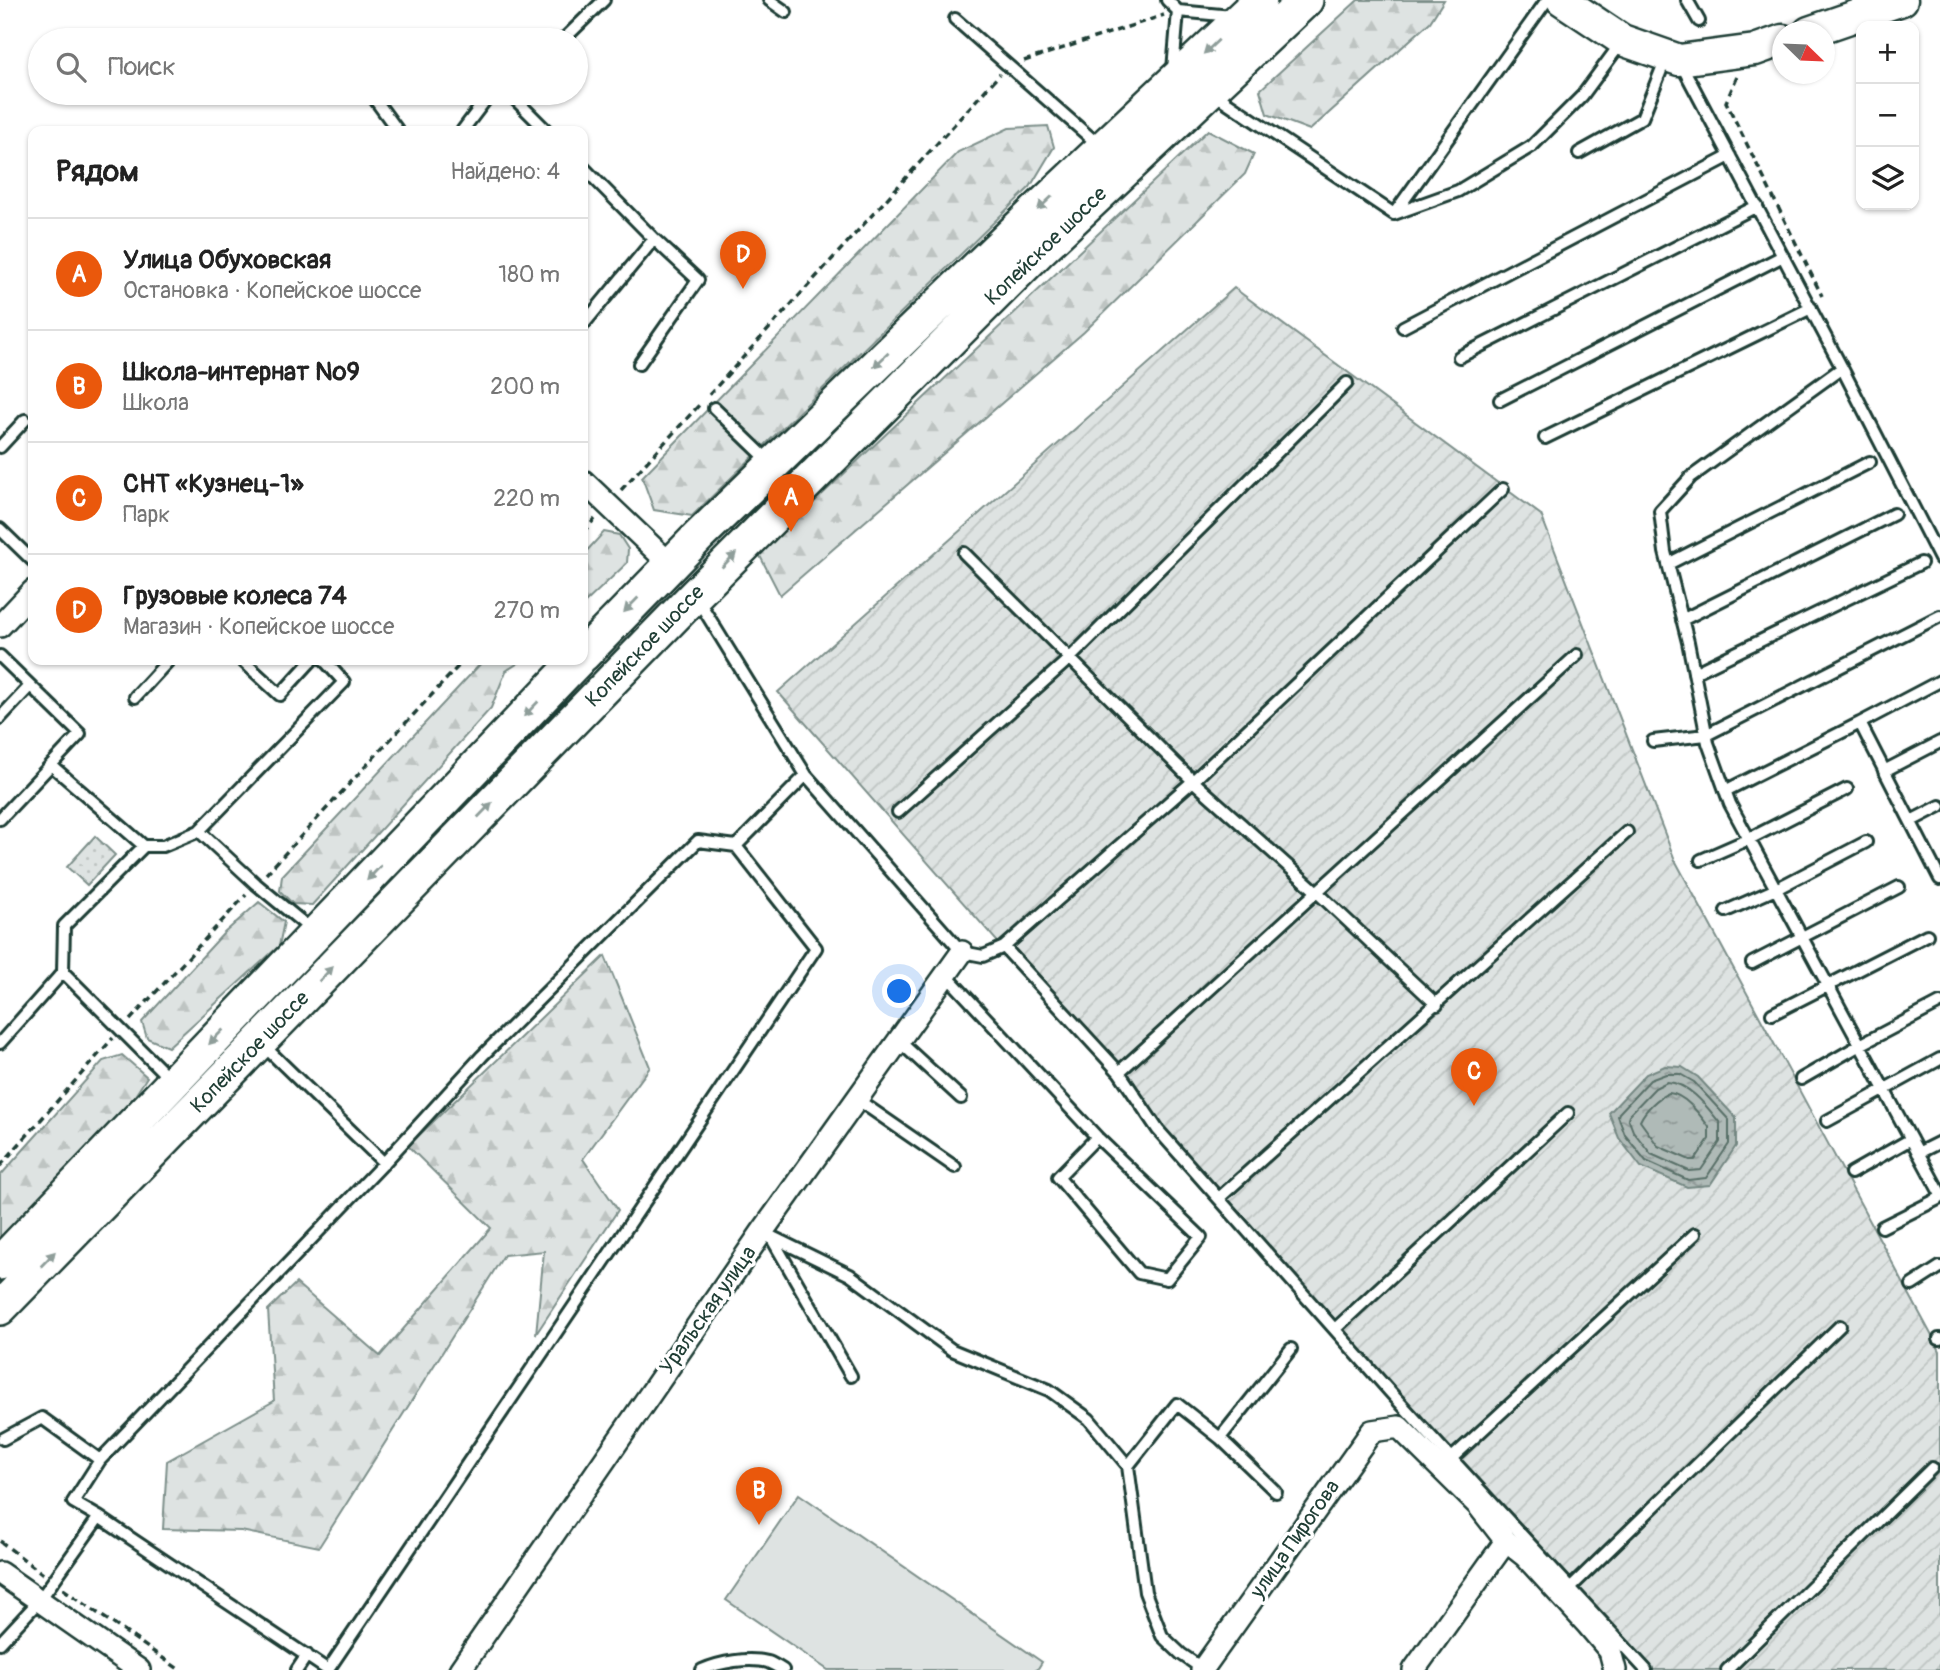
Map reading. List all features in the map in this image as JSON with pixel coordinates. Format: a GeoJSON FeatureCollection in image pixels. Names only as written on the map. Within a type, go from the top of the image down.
{"type":"FeatureCollection","features":[{"type":"Feature","properties":{"kind":"main road","name":"Копейское шоссе"},"geometry":{"type":"LineString","coordinates":[[0,1308],[695,595],[1038,252],[1306,0]]}},
{"type":"Feature","properties":{"kind":"main road","name":"Копейское шоссе"},"geometry":{"type":"LineString","coordinates":[[588,650],[670,564],[1009,237],[1251,9]]}},
{"type":"Feature","properties":{"kind":"main road"},"geometry":{"type":"LineString","coordinates":[[670,564],[695,595]]}},
{"type":"Feature","properties":{"kind":"main road","name":"Копейское шоссе"},"geometry":{"type":"LineString","coordinates":[[0,1263],[573,665]]}},
{"type":"Feature","properties":{"kind":"street"},"geometry":{"type":"LineString","coordinates":[[1562,0],[1622,40],[1673,58],[1748,51],[1772,43]]}},
{"type":"Feature","properties":{"kind":"street"},"geometry":{"type":"LineString","coordinates":[[1835,23],[1902,0]]}},
{"type":"Feature","properties":{"kind":"street"},"geometry":{"type":"LineString","coordinates":[[588,485],[670,564]]}},
{"type":"Feature","properties":{"kind":"street"},"geometry":{"type":"LineString","coordinates":[[0,626],[28,595]]}},
{"type":"Feature","properties":{"kind":"street","name":"Уральская улица"},"geometry":{"type":"LineString","coordinates":[[460,1670],[962,952]]}},
{"type":"Feature","properties":{"kind":"street","name":"улица Пирогова"},"geometry":{"type":"LineString","coordinates":[[1202,1670],[1372,1431],[1399,1427],[1478,1505],[1506,1541]]}},
{"type":"Feature","properties":{"kind":"street"},"geometry":{"type":"LineString","coordinates":[[1414,1670],[1506,1541],[1525,1556],[1610,1651],[1615,1670]]}},
{"type":"Feature","properties":{"kind":"street"},"geometry":{"type":"LineString","coordinates":[[0,1573],[133,1668]]}},
{"type":"Feature","properties":{"kind":"lane"},"geometry":{"type":"LineString","coordinates":[[575,28],[604,0]]}},
{"type":"Feature","properties":{"kind":"lane"},"geometry":{"type":"LineString","coordinates":[[769,0],[786,12]]}},
{"type":"Feature","properties":{"kind":"lane"},"geometry":{"type":"LineString","coordinates":[[1167,0],[1178,10],[1251,9]]}},
{"type":"Feature","properties":{"kind":"lane"},"geometry":{"type":"LineString","coordinates":[[1394,214],[1547,0]]}},
{"type":"Feature","properties":{"kind":"lane"},"geometry":{"type":"LineString","coordinates":[[1687,0],[1699,21]]}},
{"type":"Feature","properties":{"kind":"lane"},"geometry":{"type":"LineString","coordinates":[[1172,83],[1178,10]]}},
{"type":"Feature","properties":{"kind":"lane"},"geometry":{"type":"LineString","coordinates":[[955,19],[1103,149]]}},
{"type":"Feature","properties":{"kind":"lane"},"geometry":{"type":"LineString","coordinates":[[1394,214],[1458,191],[1532,146],[1582,96],[1622,40]]}},
{"type":"Feature","properties":{"kind":"lane"},"geometry":{"type":"LineString","coordinates":[[1579,153],[1642,118],[1673,58]]}},
{"type":"Feature","properties":{"kind":"lane"},"geometry":{"type":"LineString","coordinates":[[1673,58],[1757,206],[1940,559]]}},
{"type":"Feature","properties":{"kind":"lane"},"geometry":{"type":"LineString","coordinates":[[1210,90],[1394,214]]}},
{"type":"Feature","properties":{"kind":"lane"},"geometry":{"type":"LineString","coordinates":[[378,105],[394,126]]}},
{"type":"Feature","properties":{"kind":"lane"},"geometry":{"type":"LineString","coordinates":[[466,126],[482,105]]}},
{"type":"Feature","properties":{"kind":"lane"},"geometry":{"type":"LineString","coordinates":[[521,105],[542,126]]}},
{"type":"Feature","properties":{"kind":"lane"},"geometry":{"type":"LineString","coordinates":[[1404,327],[1730,156]]}},
{"type":"Feature","properties":{"kind":"lane"},"geometry":{"type":"LineString","coordinates":[[588,172],[698,280],[639,364]]}},
{"type":"Feature","properties":{"kind":"lane"},"geometry":{"type":"LineString","coordinates":[[1459,357],[1757,206]]}},
{"type":"Feature","properties":{"kind":"lane"},"geometry":{"type":"LineString","coordinates":[[588,319],[654,239]]}},
{"type":"Feature","properties":{"kind":"lane"},"geometry":{"type":"LineString","coordinates":[[1500,400],[1783,256]]}},
{"type":"Feature","properties":{"kind":"lane"},"geometry":{"type":"LineString","coordinates":[[1545,438],[1811,308]]}},
{"type":"Feature","properties":{"kind":"lane"},"geometry":{"type":"LineString","coordinates":[[1842,368],[1691,477],[1660,511],[1668,564],[1706,735],[1730,804],[1940,1196],[1882,1227]]}},
{"type":"Feature","properties":{"kind":"lane"},"geometry":{"type":"LineString","coordinates":[[898,812],[1069,659],[1347,383]]}},
{"type":"Feature","properties":{"kind":"lane"},"geometry":{"type":"LineString","coordinates":[[714,408],[773,465]]}},
{"type":"Feature","properties":{"kind":"lane"},"geometry":{"type":"LineString","coordinates":[[0,447],[25,420]]}},
{"type":"Feature","properties":{"kind":"lane"},"geometry":{"type":"LineString","coordinates":[[1668,564],[1870,462]]}},
{"type":"Feature","properties":{"kind":"lane"},"geometry":{"type":"LineString","coordinates":[[695,595],[806,775],[962,952],[983,956],[1004,947],[1193,781],[1503,489]]}},
{"type":"Feature","properties":{"kind":"lane"},"geometry":{"type":"LineString","coordinates":[[1682,620],[1894,513]]}},
{"type":"Feature","properties":{"kind":"lane"},"geometry":{"type":"LineString","coordinates":[[0,529],[28,556]]}},
{"type":"Feature","properties":{"kind":"lane"},"geometry":{"type":"LineString","coordinates":[[964,553],[1193,781],[1437,1005]]}},
{"type":"Feature","properties":{"kind":"lane"},"geometry":{"type":"LineString","coordinates":[[1694,673],[1921,563]]}},
{"type":"Feature","properties":{"kind":"lane"},"geometry":{"type":"LineString","coordinates":[[1653,741],[1706,735],[1940,616]]}},
{"type":"Feature","properties":{"kind":"lane"},"geometry":{"type":"LineString","coordinates":[[1119,1072],[1577,655]]}},
{"type":"Feature","properties":{"kind":"lane"},"geometry":{"type":"LineString","coordinates":[[0,656],[80,734],[0,819]]}},
{"type":"Feature","properties":{"kind":"lane"},"geometry":{"type":"LineString","coordinates":[[135,697],[164,665]]}},
{"type":"Feature","properties":{"kind":"lane"},"geometry":{"type":"LineString","coordinates":[[248,665],[281,695],[308,665]]}},
{"type":"Feature","properties":{"kind":"lane"},"geometry":{"type":"LineString","coordinates":[[51,765],[144,846],[163,846],[199,831],[344,682],[329,665]]}},
{"type":"Feature","properties":{"kind":"lane"},"geometry":{"type":"LineString","coordinates":[[1725,791],[1940,681]]}},
{"type":"Feature","properties":{"kind":"lane"},"geometry":{"type":"LineString","coordinates":[[0,718],[30,686]]}},
{"type":"Feature","properties":{"kind":"lane"},"geometry":{"type":"LineString","coordinates":[[1860,723],[1939,873]]}},
{"type":"Feature","properties":{"kind":"lane"},"geometry":{"type":"LineString","coordinates":[[1884,771],[1940,742]]}},
{"type":"Feature","properties":{"kind":"lane"},"geometry":{"type":"LineString","coordinates":[[736,846],[806,775]]}},
{"type":"Feature","properties":{"kind":"lane"},"geometry":{"type":"LineString","coordinates":[[1701,860],[1749,839],[1847,789]]}},
{"type":"Feature","properties":{"kind":"lane"},"geometry":{"type":"LineString","coordinates":[[1910,821],[1940,806]]}},
{"type":"Feature","properties":{"kind":"lane"},"geometry":{"type":"LineString","coordinates":[[199,831],[256,884],[316,934]]}},
{"type":"Feature","properties":{"kind":"lane"},"geometry":{"type":"LineString","coordinates":[[1219,1198],[1627,832]]}},
{"type":"Feature","properties":{"kind":"lane"},"geometry":{"type":"LineString","coordinates":[[698,841],[736,846],[816,948],[328,1670],[73,1502],[100,1460],[384,1163],[482,1056],[698,841]]}},
{"type":"Feature","properties":{"kind":"lane"},"geometry":{"type":"LineString","coordinates":[[1726,911],[1776,889],[1866,842]]}},
{"type":"Feature","properties":{"kind":"lane"},"geometry":{"type":"LineString","coordinates":[[0,1044],[63,972],[64,926],[144,846]]}},
{"type":"Feature","properties":{"kind":"lane"},"geometry":{"type":"LineString","coordinates":[[1752,963],[1899,887]]}},
{"type":"Feature","properties":{"kind":"lane"},"geometry":{"type":"LineString","coordinates":[[1772,1014],[1927,935]]}},
{"type":"Feature","properties":{"kind":"lane"},"geometry":{"type":"LineString","coordinates":[[1004,947],[1119,1072],[1158,1130],[1335,1329],[1646,1670]]}},
{"type":"Feature","properties":{"kind":"lane"},"geometry":{"type":"LineString","coordinates":[[63,972],[173,1081]]}},
{"type":"Feature","properties":{"kind":"lane"},"geometry":{"type":"LineString","coordinates":[[946,975],[1097,1137],[1200,1237],[1167,1279],[1139,1273],[1058,1177],[1097,1137]]}},
{"type":"Feature","properties":{"kind":"lane"},"geometry":{"type":"LineString","coordinates":[[1801,1079],[1940,1003]]}},
{"type":"Feature","properties":{"kind":"lane"},"geometry":{"type":"LineString","coordinates":[[899,1041],[961,1098]]}},
{"type":"Feature","properties":{"kind":"lane"},"geometry":{"type":"LineString","coordinates":[[260,1042],[384,1163]]}},
{"type":"Feature","properties":{"kind":"lane"},"geometry":{"type":"LineString","coordinates":[[1827,1121],[1940,1059]]}},
{"type":"Feature","properties":{"kind":"lane"},"geometry":{"type":"LineString","coordinates":[[858,1100],[955,1167]]}},
{"type":"Feature","properties":{"kind":"lane"},"geometry":{"type":"LineString","coordinates":[[1335,1329],[1568,1113]]}},
{"type":"Feature","properties":{"kind":"lane"},"geometry":{"type":"LineString","coordinates":[[1851,1173],[1911,1139]]}},
{"type":"Feature","properties":{"kind":"lane"},"geometry":{"type":"LineString","coordinates":[[1918,1153],[1940,1142]]}},
{"type":"Feature","properties":{"kind":"lane"},"geometry":{"type":"LineString","coordinates":[[766,1234],[851,1376]]}},
{"type":"Feature","properties":{"kind":"lane"},"geometry":{"type":"LineString","coordinates":[[766,1234],[850,1275],[952,1350],[1049,1390],[1089,1419],[1128,1466],[1145,1592],[1162,1636],[1202,1670]]}},
{"type":"Feature","properties":{"kind":"lane"},"geometry":{"type":"LineString","coordinates":[[1452,1458],[1695,1234]]}},
{"type":"Feature","properties":{"kind":"lane"},"geometry":{"type":"LineString","coordinates":[[1912,1285],[1940,1267]]}},
{"type":"Feature","properties":{"kind":"lane"},"geometry":{"type":"LineString","coordinates":[[1570,1588],[1840,1326]]}},
{"type":"Feature","properties":{"kind":"lane"},"geometry":{"type":"LineString","coordinates":[[1220,1438],[1291,1349]]}},
{"type":"Feature","properties":{"kind":"lane"},"geometry":{"type":"LineString","coordinates":[[1128,1466],[1177,1404],[1220,1438],[1276,1492]]}},
{"type":"Feature","properties":{"kind":"lane"},"geometry":{"type":"LineString","coordinates":[[3,1439],[42,1418],[100,1460]]}},
{"type":"Feature","properties":{"kind":"lane"},"geometry":{"type":"LineString","coordinates":[[1727,1670],[1932,1468]]}},
{"type":"Feature","properties":{"kind":"lane"},"geometry":{"type":"LineString","coordinates":[[0,1643],[39,1601],[99,1517]]}},
{"type":"Feature","properties":{"kind":"lane"},"geometry":{"type":"LineString","coordinates":[[298,1670],[307,1656]]}},
{"type":"Feature","properties":{"kind":"lane"},"geometry":{"type":"LineString","coordinates":[[702,1670],[715,1664],[752,1660],[769,1662],[783,1670]]}},
{"type":"Feature","properties":{"kind":"path"},"geometry":{"type":"LineString","coordinates":[[588,527],[1008,66],[1178,10]]}},
{"type":"Feature","properties":{"kind":"path"},"geometry":{"type":"LineString","coordinates":[[1748,51],[1726,102],[1822,297]]}},
{"type":"Feature","properties":{"kind":"path"},"geometry":{"type":"LineString","coordinates":[[0,1166],[164,982],[459,665]]}},
{"type":"Feature","properties":{"kind":"path"},"geometry":{"type":"LineString","coordinates":[[0,1541],[53,1582],[180,1670]]}},
{"type":"Feature","properties":{"kind":"green space"},"geometry":{"type":"Polygon","coordinates":[[[1358,0],[1444,0],[1430,22],[1310,130],[1267,114],[1260,90],[1358,0]]]}},
{"type":"Feature","properties":{"kind":"green space"},"geometry":{"type":"Polygon","coordinates":[[[1048,126],[1054,147],[1030,187],[692,516],[654,510],[642,477],[958,152],[1009,128],[1048,126]]]}},
{"type":"Feature","properties":{"kind":"green space"},"geometry":{"type":"Polygon","coordinates":[[[1208,130],[1254,154],[1245,174],[1084,332],[780,595],[759,554],[1208,130]]]}},
{"type":"Feature","properties":{"kind":"green space"},"geometry":{"type":"Polygon","coordinates":[[[1234,288],[1541,515],[1675,860],[1940,1351],[1940,1670],[1637,1670],[778,692],[1234,288]]]}},
{"type":"Feature","properties":{"kind":"green space"},"geometry":{"type":"Polygon","coordinates":[[[604,532],[619,535],[628,549],[627,563],[588,600],[588,550],[604,532]]]}},
{"type":"Feature","properties":{"kind":"green space"},"geometry":{"type":"Polygon","coordinates":[[[479,665],[515,665],[506,671],[491,708],[312,905],[293,904],[280,891],[282,876],[479,665]]]}},
{"type":"Feature","properties":{"kind":"green space"},"geometry":{"type":"Polygon","coordinates":[[[95,836],[115,855],[87,885],[67,867],[95,836]]]}},
{"type":"Feature","properties":{"kind":"green space"},"geometry":{"type":"Polygon","coordinates":[[[259,902],[284,922],[279,946],[168,1047],[147,1038],[142,1022],[223,934],[259,902]]]}},
{"type":"Feature","properties":{"kind":"green space"},"geometry":{"type":"Polygon","coordinates":[[[605,956],[650,1067],[583,1159],[618,1210],[536,1334],[544,1251],[504,1255],[319,1547],[241,1531],[163,1529],[167,1461],[274,1401],[268,1310],[296,1283],[380,1356],[491,1228],[408,1146],[605,956]]]}},
{"type":"Feature","properties":{"kind":"green space"},"geometry":{"type":"Polygon","coordinates":[[[122,1055],[147,1077],[129,1105],[0,1238],[0,1176],[103,1061],[122,1055]]]}},
{"type":"Feature","properties":{"kind":"green space"},"geometry":{"type":"Polygon","coordinates":[[[799,1494],[1042,1662],[1037,1670],[828,1670],[726,1600],[799,1494]]]}},
{"type":"Feature","properties":{"kind":"water"},"geometry":{"type":"Polygon","coordinates":[[[1665,1066],[1682,1067],[1698,1077],[1736,1118],[1736,1146],[1710,1185],[1687,1187],[1641,1167],[1619,1138],[1609,1113],[1646,1074],[1665,1066]]]}},
{"type":"Feature","properties":{"kind":"place","name":"Грузовые колеса 74"},"geometry":{"type":"Point","coordinates":[743,289]}},
{"type":"Feature","properties":{"kind":"place","name":"Улица Обуховская"},"geometry":{"type":"Point","coordinates":[791,532]}},
{"type":"Feature","properties":{"kind":"place","name":"СНТ «Кузнец-1»"},"geometry":{"type":"Point","coordinates":[1474,1106]}},
{"type":"Feature","properties":{"kind":"place","name":"Школа-интернат №9"},"geometry":{"type":"Point","coordinates":[759,1525]}}]}
